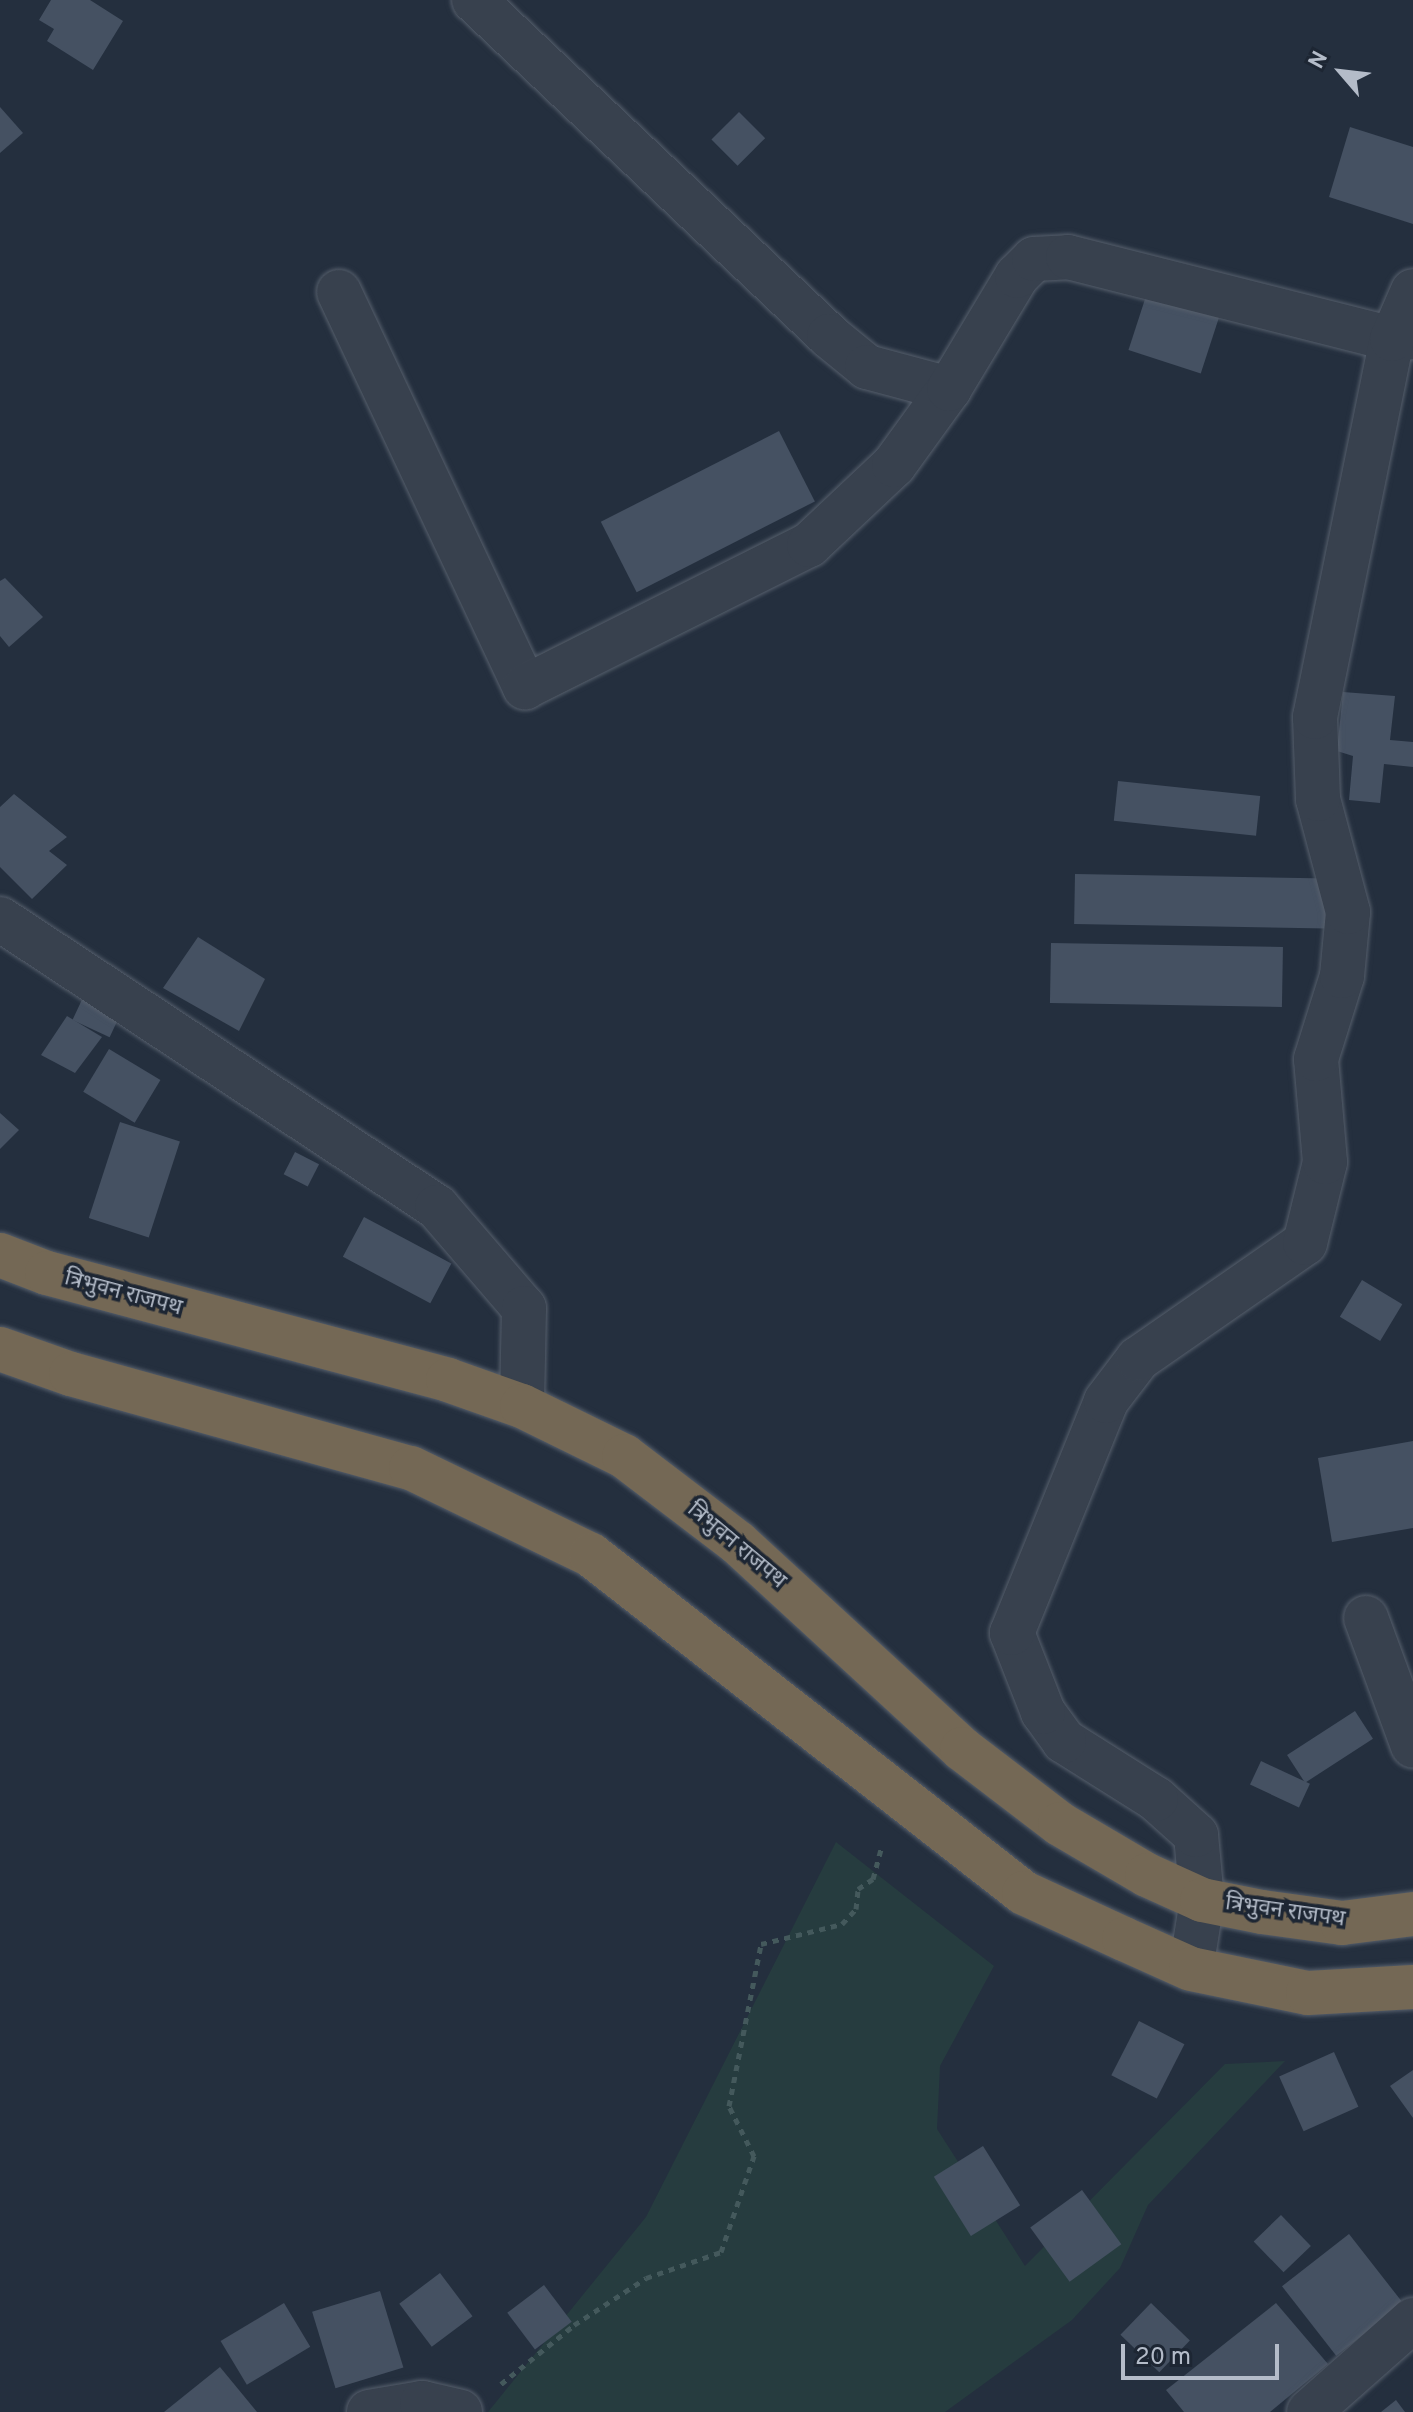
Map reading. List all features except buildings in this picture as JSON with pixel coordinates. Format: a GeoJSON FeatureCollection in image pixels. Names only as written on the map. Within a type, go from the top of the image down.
{"type":"FeatureCollection","features":[{"type":"Feature","properties":{"kind":"highway","name":"त्रिभुवन राजपथ"},"geometry":{"type":"LineString","coordinates":[[0,1255],[47,1273],[448,1380],[522,1406],[624,1456],[738,1543],[962,1749],[1060,1824],[1202,1900],[1342,1923],[1413,1914]]}},
{"type":"Feature","properties":{"kind":"highway"},"geometry":{"type":"LineString","coordinates":[[0,1349],[71,1374],[411,1468],[591,1555],[685,1624],[912,1810],[1024,1893],[1191,1969],[1308,1993],[1413,1987]]}},
{"type":"Feature","properties":{"kind":"street"},"geometry":{"type":"LineString","coordinates":[[474,0],[829,336],[867,367],[949,389]]}},
{"type":"Feature","properties":{"kind":"street"},"geometry":{"type":"LineString","coordinates":[[339,292],[525,687],[721,594],[809,545],[894,465],[949,389],[1017,276],[1034,259],[1068,257],[1402,338]]}},
{"type":"Feature","properties":{"kind":"street"},"geometry":{"type":"LineString","coordinates":[[1191,1969],[1202,1900],[1196,1835],[1156,1799],[1064,1741],[1043,1712],[1012,1633],[1106,1401],[1138,1359],[1305,1243],[1325,1162],[1316,1059],[1342,976],[1348,912],[1318,799],[1315,717],[1413,291]]}},
{"type":"Feature","properties":{"kind":"street"},"geometry":{"type":"LineString","coordinates":[[0,919],[437,1207],[524,1308],[522,1406]]}},
{"type":"Feature","properties":{"kind":"street"},"geometry":{"type":"LineString","coordinates":[[1366,1618],[1413,1746]]}},
{"type":"Feature","properties":{"kind":"street"},"geometry":{"type":"LineString","coordinates":[[1309,2412],[1413,2320]]}},
{"type":"Feature","properties":{"kind":"street"},"geometry":{"type":"LineString","coordinates":[[369,2412],[422,2403],[475,2403]]}},
{"type":"Feature","properties":{"kind":"path"},"geometry":{"type":"LineString","coordinates":[[475,2403],[574,2325],[646,2278],[721,2252],[754,2156],[729,2106],[761,1944],[842,1924],[856,1909],[858,1889],[873,1879],[876,1852],[912,1810]]}},
{"type":"Feature","properties":{"kind":"green space"},"geometry":{"type":"Polygon","coordinates":[[[836,1842],[994,1966],[940,2066],[937,2129],[1025,2266],[1225,2064],[1285,2061],[1148,2205],[1120,2268],[1072,2320],[945,2412],[488,2412],[646,2217],[836,1842]]]}}]}
